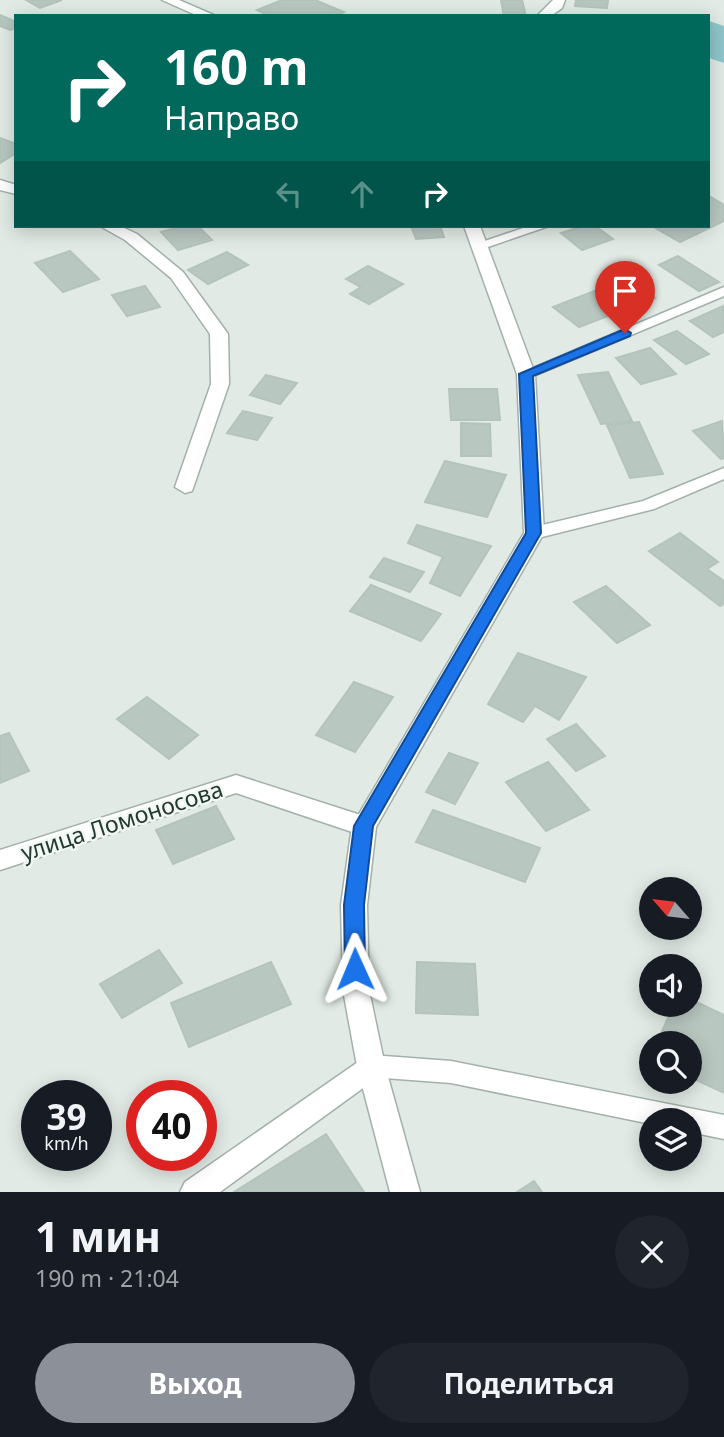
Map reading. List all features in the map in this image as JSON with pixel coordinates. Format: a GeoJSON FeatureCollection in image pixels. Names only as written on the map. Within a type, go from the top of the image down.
{"type":"FeatureCollection","features":[{"type":"Feature","properties":{"kind":"street"},"geometry":{"type":"LineString","coordinates":[[168,0],[205,14]]}},
{"type":"Feature","properties":{"kind":"street"},"geometry":{"type":"LineString","coordinates":[[547,14],[558,5],[558,0]]}},
{"type":"Feature","properties":{"kind":"street"},"geometry":{"type":"LineString","coordinates":[[112,228],[131,237],[177,275],[219,334],[220,384],[185,487]]}},
{"type":"Feature","properties":{"kind":"street"},"geometry":{"type":"LineString","coordinates":[[405,1192],[372,1066],[356,990],[354,905],[364,826],[534,533],[526,374],[476,236]]}},
{"type":"Feature","properties":{"kind":"street","name":"улица Ломоносова"},"geometry":{"type":"LineString","coordinates":[[0,860],[236,784],[364,826]]}},
{"type":"Feature","properties":{"kind":"street"},"geometry":{"type":"LineString","coordinates":[[195,1192],[372,1066]]}},
{"type":"Feature","properties":{"kind":"lane"},"geometry":{"type":"LineString","coordinates":[[476,236],[529,228]]}},
{"type":"Feature","properties":{"kind":"lane"},"geometry":{"type":"LineString","coordinates":[[526,374],[724,291]]}},
{"type":"Feature","properties":{"kind":"lane"},"geometry":{"type":"LineString","coordinates":[[534,533],[648,505],[724,473]]}},
{"type":"Feature","properties":{"kind":"lane"},"geometry":{"type":"LineString","coordinates":[[372,1066],[451,1072],[724,1127]]}},
{"type":"Feature","properties":{"kind":"building"},"geometry":{"type":"Polygon","coordinates":[[[26,0],[62,0],[40,8],[26,0]]]}},
{"type":"Feature","properties":{"kind":"building"},"geometry":{"type":"Polygon","coordinates":[[[282,0],[315,0],[344,12],[266,14],[257,10],[282,0]]]}},
{"type":"Feature","properties":{"kind":"building"},"geometry":{"type":"Polygon","coordinates":[[[501,0],[522,0],[526,14],[504,14],[501,0]]]}},
{"type":"Feature","properties":{"kind":"building"},"geometry":{"type":"Polygon","coordinates":[[[576,0],[608,0],[607,8],[575,6],[576,0]]]}},
{"type":"Feature","properties":{"kind":"building"},"geometry":{"type":"Polygon","coordinates":[[[0,15],[14,21],[14,29],[0,26],[0,15]]]}},
{"type":"Feature","properties":{"kind":"building"},"geometry":{"type":"Polygon","coordinates":[[[0,138],[14,143],[14,154],[0,163],[0,138]]]}},
{"type":"Feature","properties":{"kind":"building"},"geometry":{"type":"Polygon","coordinates":[[[710,197],[724,205],[724,221],[710,228],[710,197]]]}},
{"type":"Feature","properties":{"kind":"building"},"geometry":{"type":"Polygon","coordinates":[[[176,228],[200,228],[212,240],[178,250],[161,232],[176,228]]]}},
{"type":"Feature","properties":{"kind":"building"},"geometry":{"type":"Polygon","coordinates":[[[412,228],[441,228],[444,237],[416,239],[412,228]]]}},
{"type":"Feature","properties":{"kind":"building"},"geometry":{"type":"Polygon","coordinates":[[[577,228],[598,228],[613,239],[582,250],[561,233],[577,228]]]}},
{"type":"Feature","properties":{"kind":"building"},"geometry":{"type":"Polygon","coordinates":[[[656,228],[709,228],[680,242],[656,228]]]}},
{"type":"Feature","properties":{"kind":"building"},"geometry":{"type":"Polygon","coordinates":[[[70,251],[99,279],[63,292],[35,263],[70,251]]]}},
{"type":"Feature","properties":{"kind":"building"},"geometry":{"type":"Polygon","coordinates":[[[227,252],[248,265],[208,284],[188,270],[227,252]]]}},
{"type":"Feature","properties":{"kind":"building"},"geometry":{"type":"Polygon","coordinates":[[[678,256],[719,282],[699,291],[659,265],[678,256]]]}},
{"type":"Feature","properties":{"kind":"building"},"geometry":{"type":"Polygon","coordinates":[[[368,266],[403,284],[369,304],[350,294],[361,287],[346,279],[368,266]]]}},
{"type":"Feature","properties":{"kind":"building"},"geometry":{"type":"Polygon","coordinates":[[[628,278],[655,298],[579,327],[553,307],[628,278]]]}},
{"type":"Feature","properties":{"kind":"building"},"geometry":{"type":"Polygon","coordinates":[[[145,286],[160,307],[127,316],[112,295],[145,286]]]}},
{"type":"Feature","properties":{"kind":"building"},"geometry":{"type":"Polygon","coordinates":[[[723,306],[724,332],[713,337],[690,321],[723,306]]]}},
{"type":"Feature","properties":{"kind":"building"},"geometry":{"type":"Polygon","coordinates":[[[677,331],[709,354],[686,364],[654,340],[677,331]]]}},
{"type":"Feature","properties":{"kind":"building"},"geometry":{"type":"Polygon","coordinates":[[[650,348],[676,374],[641,384],[616,358],[650,348]]]}},
{"type":"Feature","properties":{"kind":"building"},"geometry":{"type":"Polygon","coordinates":[[[608,372],[632,421],[601,424],[578,375],[608,372]]]}},
{"type":"Feature","properties":{"kind":"building"},"geometry":{"type":"Polygon","coordinates":[[[266,375],[297,383],[280,404],[250,395],[266,375]]]}},
{"type":"Feature","properties":{"kind":"building"},"geometry":{"type":"Polygon","coordinates":[[[449,389],[497,389],[500,420],[451,420],[449,389]]]}},
{"type":"Feature","properties":{"kind":"building"},"geometry":{"type":"Polygon","coordinates":[[[243,411],[272,418],[257,440],[227,433],[243,411]]]}},
{"type":"Feature","properties":{"kind":"building"},"geometry":{"type":"Polygon","coordinates":[[[722,421],[724,458],[721,459],[693,431],[722,421]]]}},
{"type":"Feature","properties":{"kind":"building"},"geometry":{"type":"Polygon","coordinates":[[[639,422],[663,474],[630,478],[607,425],[639,422]]]}},
{"type":"Feature","properties":{"kind":"building"},"geometry":{"type":"Polygon","coordinates":[[[461,423],[490,424],[491,456],[461,456],[461,423]]]}},
{"type":"Feature","properties":{"kind":"building"},"geometry":{"type":"Polygon","coordinates":[[[445,461],[506,475],[487,517],[425,502],[445,461]]]}},
{"type":"Feature","properties":{"kind":"building"},"geometry":{"type":"Polygon","coordinates":[[[417,525],[491,546],[460,596],[430,583],[443,557],[408,543],[417,525]]]}},
{"type":"Feature","properties":{"kind":"building"},"geometry":{"type":"Polygon","coordinates":[[[680,533],[718,562],[707,569],[724,581],[724,604],[720,606],[649,551],[680,533]]]}},
{"type":"Feature","properties":{"kind":"building"},"geometry":{"type":"Polygon","coordinates":[[[384,558],[424,572],[410,592],[370,577],[384,558]]]}},
{"type":"Feature","properties":{"kind":"building"},"geometry":{"type":"Polygon","coordinates":[[[371,585],[441,614],[421,641],[350,611],[371,585]]]}},
{"type":"Feature","properties":{"kind":"building"},"geometry":{"type":"Polygon","coordinates":[[[606,586],[650,625],[617,643],[574,602],[606,586]]]}},
{"type":"Feature","properties":{"kind":"building"},"geometry":{"type":"Polygon","coordinates":[[[518,653],[586,677],[559,720],[535,706],[523,722],[488,704],[518,653]]]}},
{"type":"Feature","properties":{"kind":"building"},"geometry":{"type":"Polygon","coordinates":[[[354,682],[393,697],[355,752],[316,735],[354,682]]]}},
{"type":"Feature","properties":{"kind":"building"},"geometry":{"type":"Polygon","coordinates":[[[147,697],[198,735],[169,759],[117,719],[147,697]]]}},
{"type":"Feature","properties":{"kind":"building"},"geometry":{"type":"Polygon","coordinates":[[[576,724],[605,756],[576,771],[547,739],[576,724]]]}},
{"type":"Feature","properties":{"kind":"building"},"geometry":{"type":"Polygon","coordinates":[[[9,733],[29,771],[0,783],[0,736],[9,733]]]}},
{"type":"Feature","properties":{"kind":"building"},"geometry":{"type":"Polygon","coordinates":[[[449,753],[478,763],[455,804],[426,792],[449,753]]]}},
{"type":"Feature","properties":{"kind":"building"},"geometry":{"type":"Polygon","coordinates":[[[548,762],[589,810],[546,831],[506,782],[548,762]]]}},
{"type":"Feature","properties":{"kind":"building"},"geometry":{"type":"Polygon","coordinates":[[[216,806],[234,839],[173,864],[156,830],[216,806]]]}},
{"type":"Feature","properties":{"kind":"building"},"geometry":{"type":"Polygon","coordinates":[[[433,810],[540,848],[525,882],[416,842],[433,810]]]}},
{"type":"Feature","properties":{"kind":"building"},"geometry":{"type":"Polygon","coordinates":[[[159,950],[182,983],[122,1018],[100,984],[159,950]]]}},
{"type":"Feature","properties":{"kind":"building"},"geometry":{"type":"Polygon","coordinates":[[[271,962],[291,1004],[189,1047],[171,1003],[271,962]]]}},
{"type":"Feature","properties":{"kind":"building"},"geometry":{"type":"Polygon","coordinates":[[[417,962],[475,964],[478,1015],[416,1013],[417,962]]]}},
{"type":"Feature","properties":{"kind":"building"},"geometry":{"type":"Polygon","coordinates":[[[702,1005],[724,1015],[724,1093],[702,1083],[702,1031],[662,1031],[668,1017],[702,1017],[702,1005]]]}},
{"type":"Feature","properties":{"kind":"building"},"geometry":{"type":"Polygon","coordinates":[[[326,1134],[364,1192],[234,1192],[326,1134]]]}},
{"type":"Feature","properties":{"kind":"building"},"geometry":{"type":"Polygon","coordinates":[[[534,1181],[542,1192],[517,1192],[534,1181]]]}},
{"type":"Feature","properties":{"kind":"waterway"},"geometry":{"type":"LineString","coordinates":[[710,34],[724,51]]}},
{"type":"Feature","properties":{"kind":"route"},"geometry":{"type":"LineString","coordinates":[[355,969],[354,905],[364,826],[534,533],[526,374],[625,333]]}}]}
